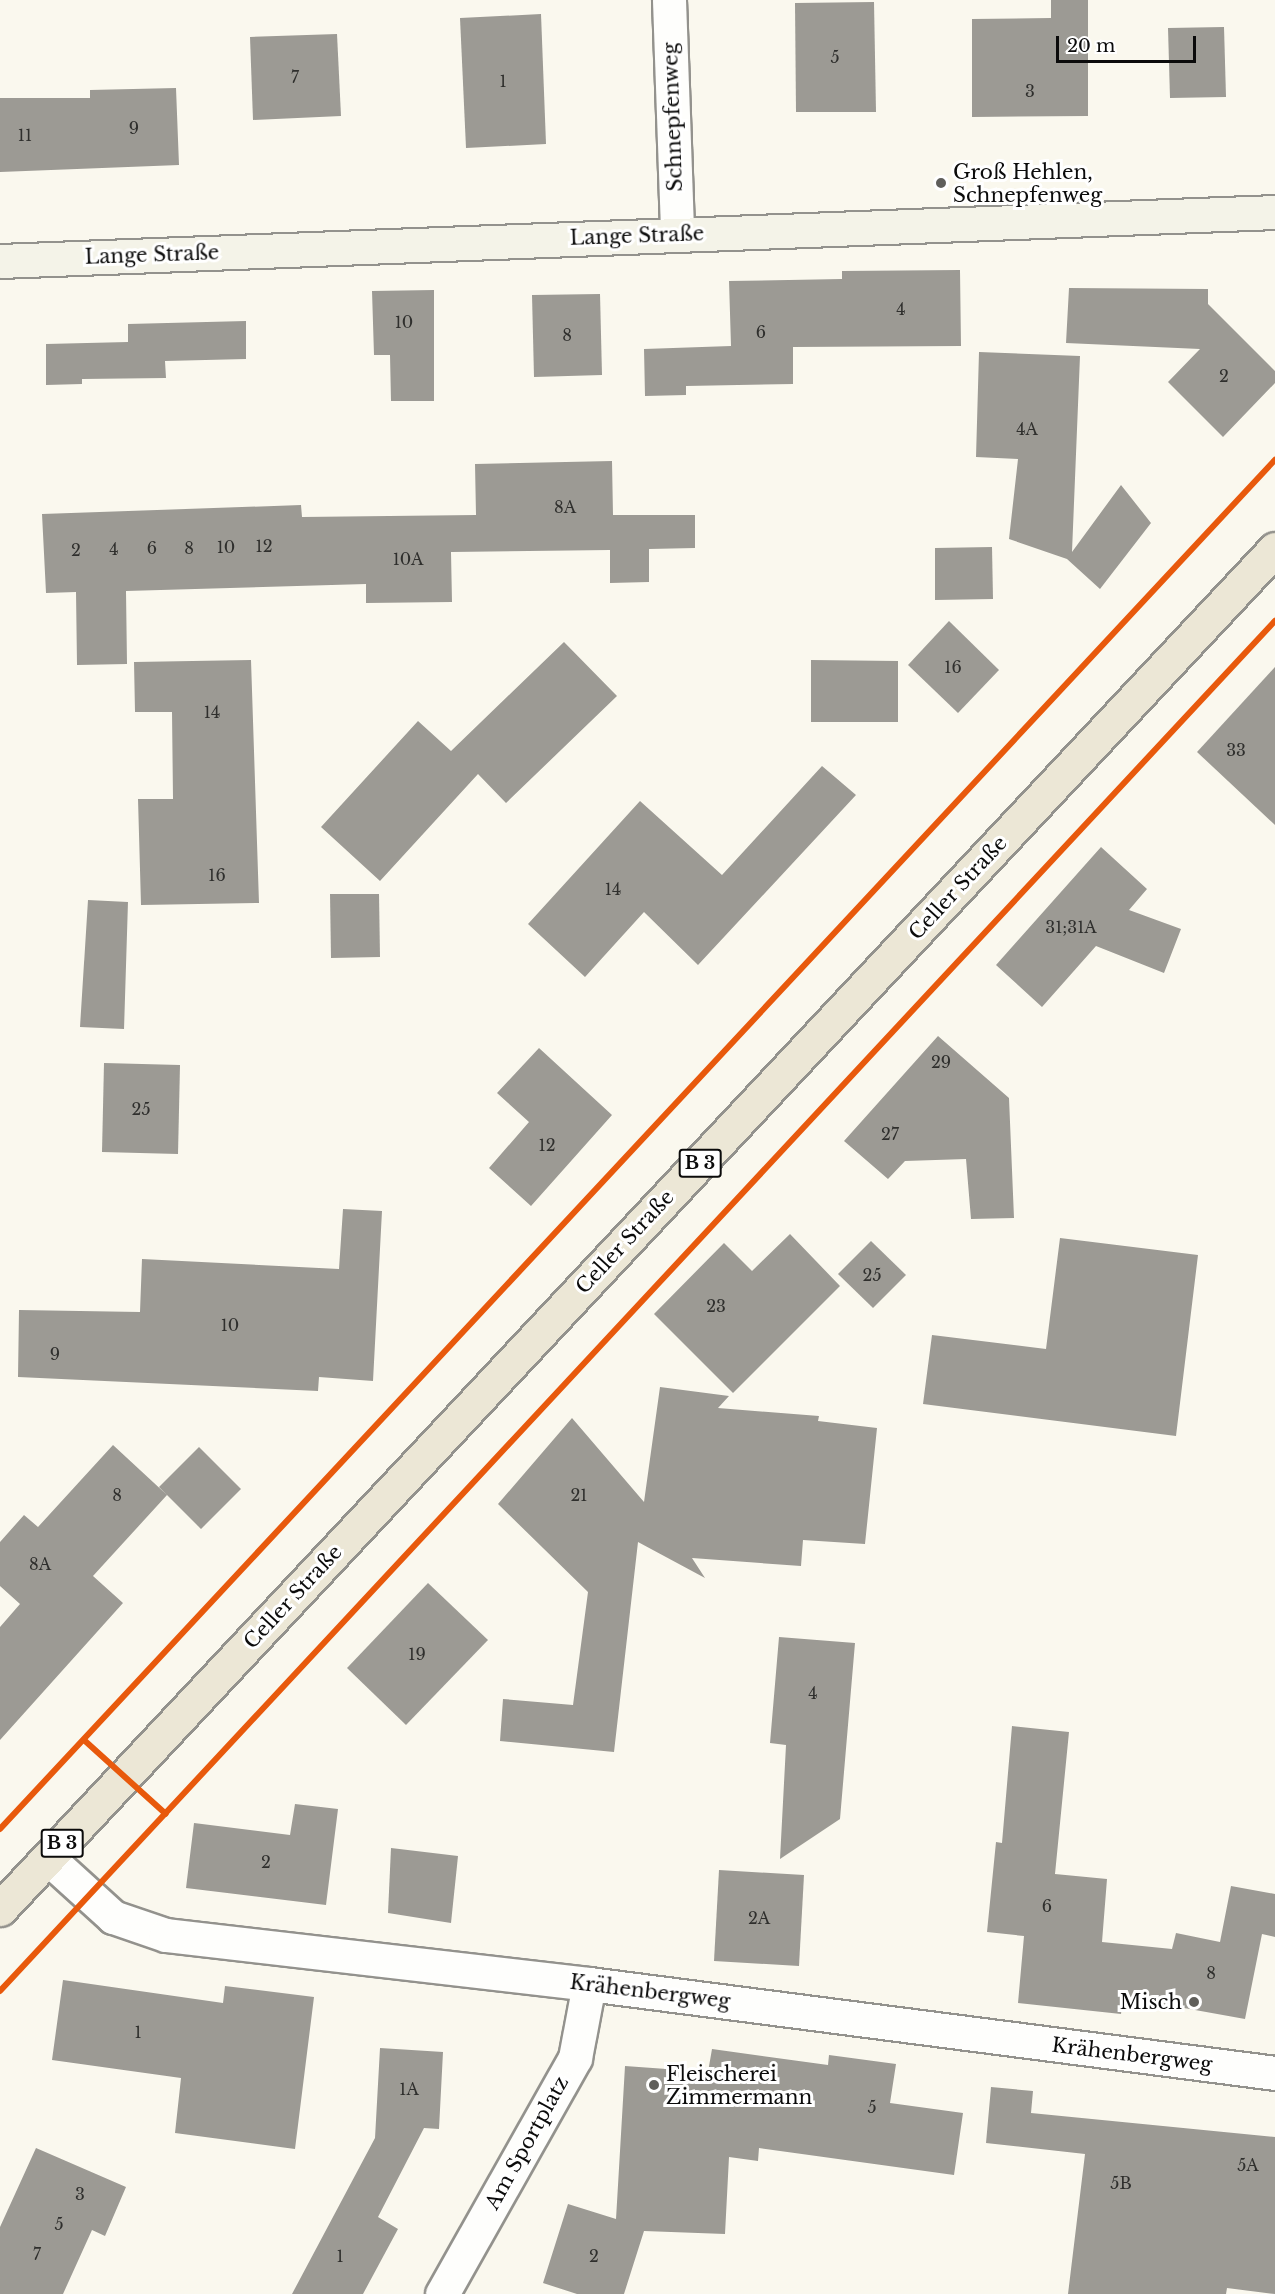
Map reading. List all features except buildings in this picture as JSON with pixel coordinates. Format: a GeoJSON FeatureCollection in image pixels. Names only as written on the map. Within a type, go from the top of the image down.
{"type":"FeatureCollection","features":[{"type":"Feature","properties":{"kind":"main road","name":"Lange Straße"},"geometry":{"type":"LineString","coordinates":[[0,261],[1275,212]]}},
{"type":"Feature","properties":{"kind":"main road","name":"Celler Straße"},"geometry":{"type":"LineString","coordinates":[[0,1909],[1275,549]]}},
{"type":"Feature","properties":{"kind":"street","name":"Schnepfenweg"},"geometry":{"type":"LineString","coordinates":[[669,0],[677,234]]}},
{"type":"Feature","properties":{"kind":"street","name":"Krähenbergweg"},"geometry":{"type":"LineString","coordinates":[[48,1858],[113,1917],[165,1935],[589,1984],[1275,2073]]}},
{"type":"Feature","properties":{"kind":"street","name":"Am Sportplatz"},"geometry":{"type":"LineString","coordinates":[[442,2294],[575,2058],[589,1984]]}},
{"type":"Feature","properties":{"kind":"cycle path"},"geometry":{"type":"LineString","coordinates":[[0,1829],[1275,460]]}},
{"type":"Feature","properties":{"kind":"cycle path"},"geometry":{"type":"LineString","coordinates":[[0,1991],[1275,621]]}},
{"type":"Feature","properties":{"kind":"cycle path"},"geometry":{"type":"LineString","coordinates":[[84,1740],[166,1814]]}},
{"type":"Feature","properties":{"kind":"place","name":"Groß Hehlen, Schnepfenweg"},"geometry":{"type":"Point","coordinates":[941,183]}},
{"type":"Feature","properties":{"kind":"place","name":"Misch"},"geometry":{"type":"Point","coordinates":[1194,2002]}},
{"type":"Feature","properties":{"kind":"place","name":"Fleischerei Zimmermann"},"geometry":{"type":"Point","coordinates":[654,2085]}}]}
